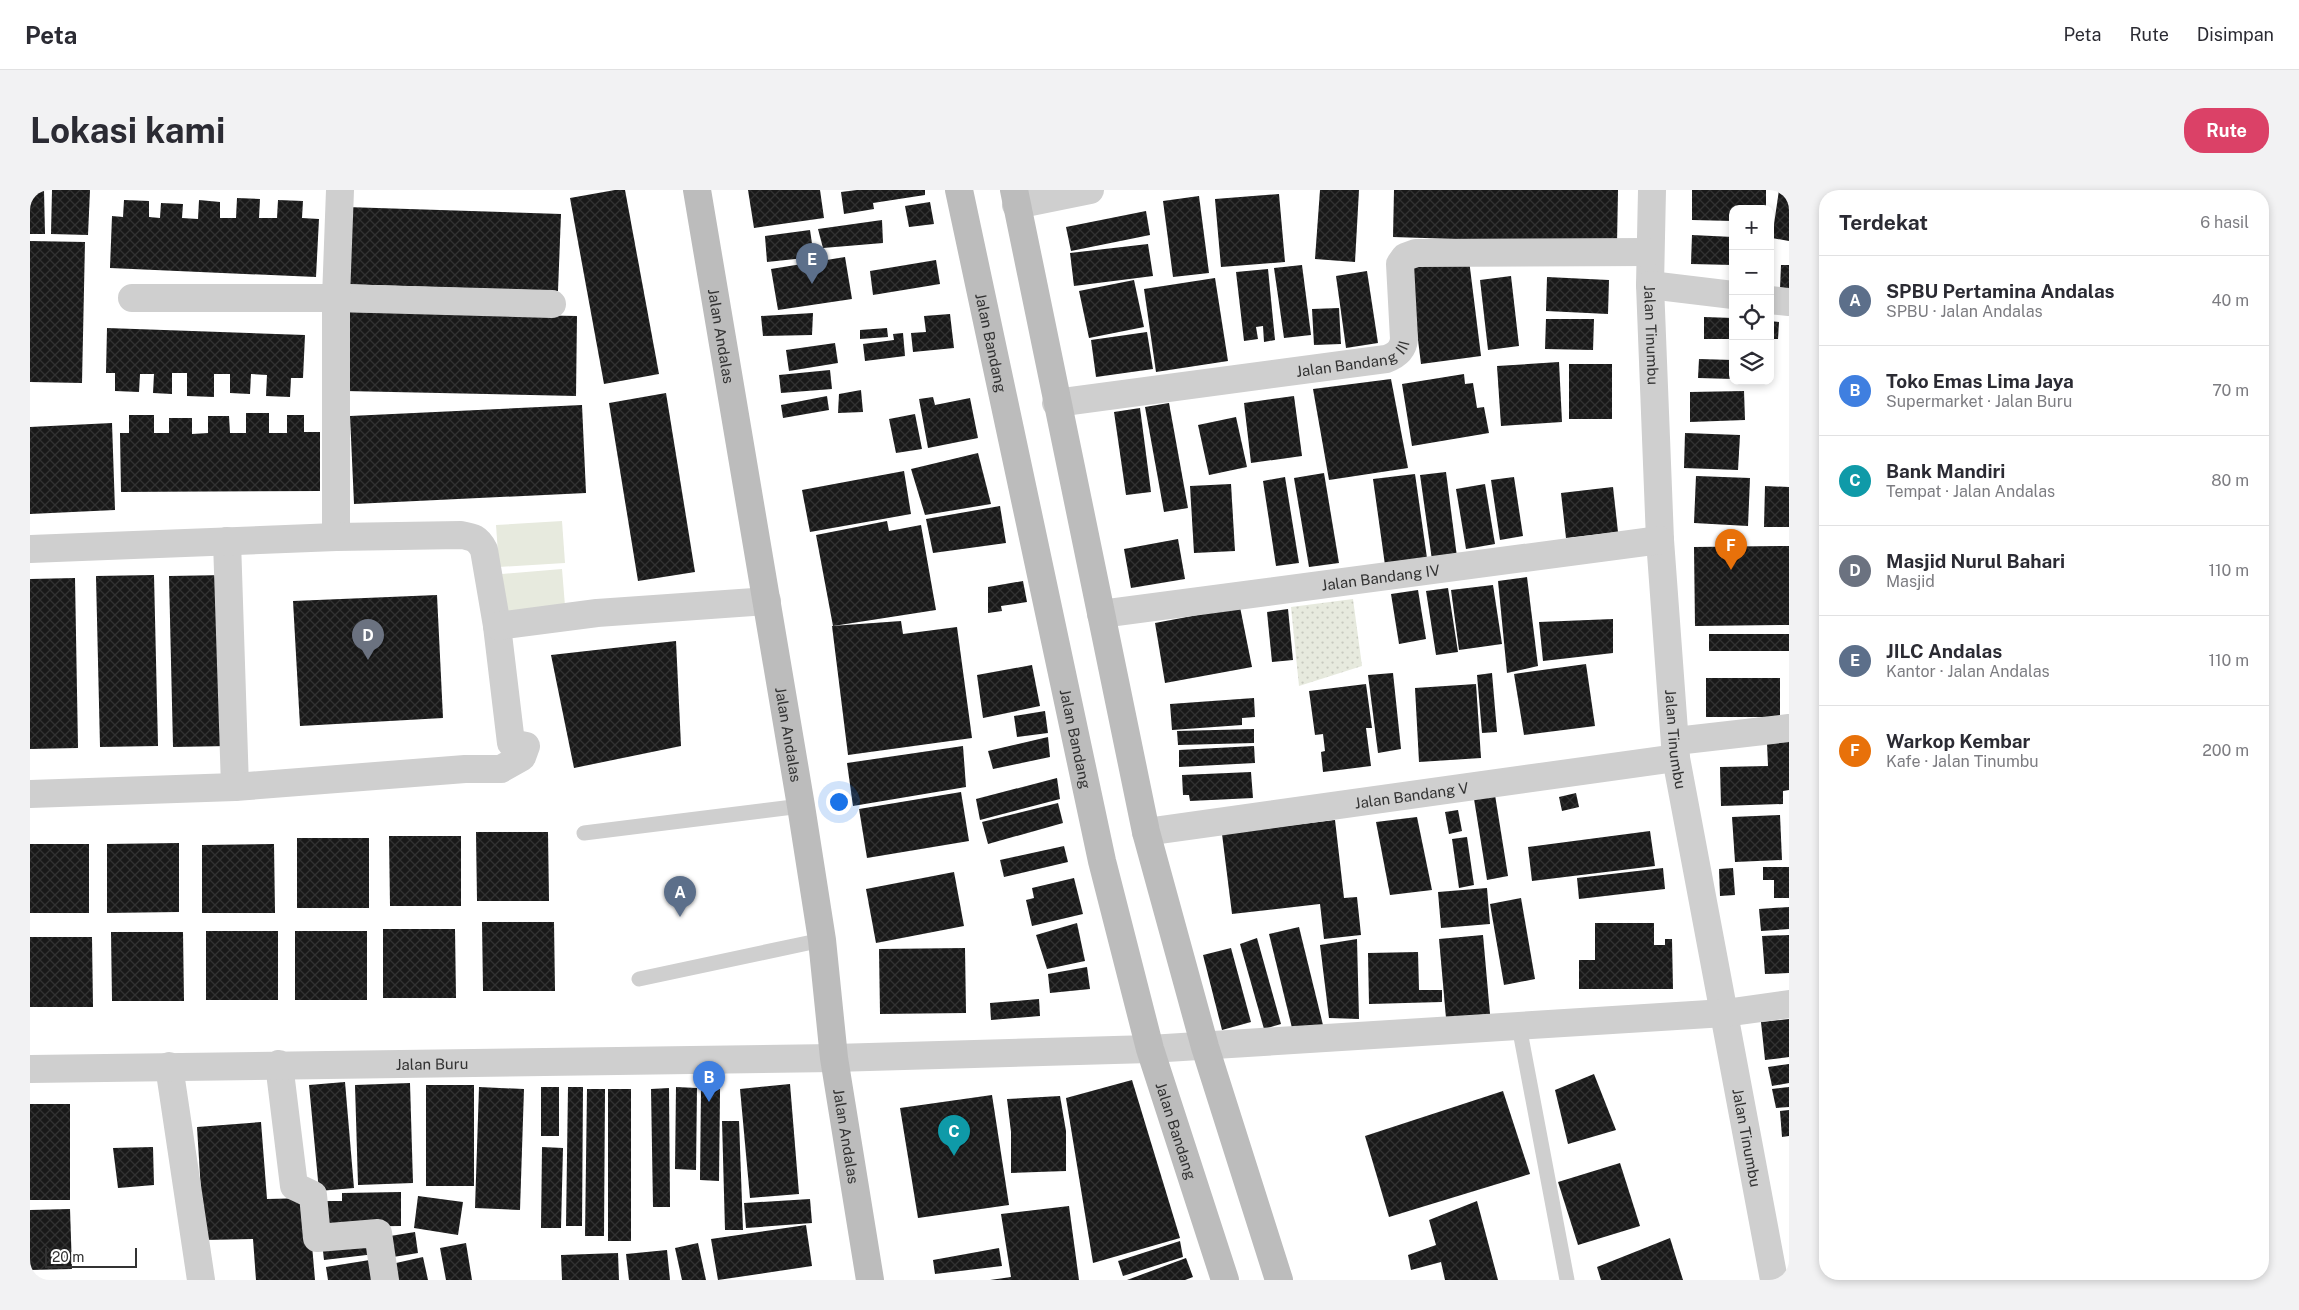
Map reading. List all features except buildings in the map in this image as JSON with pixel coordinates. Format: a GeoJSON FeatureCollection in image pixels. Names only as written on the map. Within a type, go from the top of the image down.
{"type":"FeatureCollection","features":[{"type":"Feature","properties":{"kind":"main road","name":"Jalan Andalas"},"geometry":{"type":"LineString","coordinates":[[697,190],[801,806],[822,940],[834,1058],[870,1280]]}},
{"type":"Feature","properties":{"kind":"main road","name":"Jalan Bandang"},"geometry":{"type":"LineString","coordinates":[[959,190],[1102,861],[1150,1049],[1226,1280]]}},
{"type":"Feature","properties":{"kind":"main road"},"geometry":{"type":"LineString","coordinates":[[1015,197],[1146,832],[1206,1047],[1278,1280]]}},
{"type":"Feature","properties":{"kind":"street"},"geometry":{"type":"LineString","coordinates":[[336,537],[336,298],[340,190]]}},
{"type":"Feature","properties":{"kind":"street"},"geometry":{"type":"LineString","coordinates":[[1015,197],[1090,190]]}},
{"type":"Feature","properties":{"kind":"street","name":"Jalan Tinumbu"},"geometry":{"type":"LineString","coordinates":[[1652,190],[1650,285],[1660,540],[1676,750],[1774,1280]]}},
{"type":"Feature","properties":{"kind":"street","name":"Jalan Bandang III"},"geometry":{"type":"LineString","coordinates":[[1056,402],[1386,359],[1393,356],[1403,347],[1400,264],[1405,257],[1416,253],[1650,252]]}},
{"type":"Feature","properties":{"kind":"street"},"geometry":{"type":"LineString","coordinates":[[1650,285],[1729,295]]}},
{"type":"Feature","properties":{"kind":"street"},"geometry":{"type":"LineString","coordinates":[[132,298],[336,298],[552,304]]}},
{"type":"Feature","properties":{"kind":"street"},"geometry":{"type":"LineString","coordinates":[[1774,300],[1789,302]]}},
{"type":"Feature","properties":{"kind":"street"},"geometry":{"type":"LineString","coordinates":[[30,549],[336,537],[461,535],[474,537],[484,550],[498,626],[511,743],[526,746],[524,754],[501,769],[465,769],[235,787],[30,794]]}},
{"type":"Feature","properties":{"kind":"street","name":"Jalan Bandang IV"},"geometry":{"type":"LineString","coordinates":[[1101,614],[1660,540]]}},
{"type":"Feature","properties":{"kind":"street"},"geometry":{"type":"LineString","coordinates":[[226,542],[235,787]]}},
{"type":"Feature","properties":{"kind":"street"},"geometry":{"type":"LineString","coordinates":[[498,626],[597,613],[767,602]]}},
{"type":"Feature","properties":{"kind":"street","name":"Jalan Bandang V"},"geometry":{"type":"LineString","coordinates":[[1146,832],[1676,750],[1789,728]]}},
{"type":"Feature","properties":{"kind":"street","name":"Jalan Buru"},"geometry":{"type":"LineString","coordinates":[[30,1069],[279,1064],[834,1058],[1206,1047],[1725,1013],[1789,1004]]}},
{"type":"Feature","properties":{"kind":"street"},"geometry":{"type":"LineString","coordinates":[[279,1064],[294,1186],[313,1195],[317,1238],[378,1233],[386,1280]]}},
{"type":"Feature","properties":{"kind":"street"},"geometry":{"type":"LineString","coordinates":[[170,1066],[201,1280]]}},
{"type":"Feature","properties":{"kind":"lane"},"geometry":{"type":"LineString","coordinates":[[584,833],[801,806]]}},
{"type":"Feature","properties":{"kind":"lane"},"geometry":{"type":"LineString","coordinates":[[639,979],[822,940]]}},
{"type":"Feature","properties":{"kind":"lane"},"geometry":{"type":"LineString","coordinates":[[1519,1026],[1568,1280]]}},
{"type":"Feature","properties":{"kind":"shaded area"},"geometry":{"type":"Polygon","coordinates":[[[562,521],[565,563],[499,567],[496,525],[562,521]]]}},
{"type":"Feature","properties":{"kind":"shaded area"},"geometry":{"type":"Polygon","coordinates":[[[562,569],[565,606],[506,612],[502,574],[562,569]]]}},
{"type":"Feature","properties":{"kind":"shaded area"},"geometry":{"type":"Polygon","coordinates":[[[1353,599],[1362,666],[1299,686],[1291,607],[1353,599]]]}},
{"type":"Feature","properties":{"kind":"place","name":"JILC Andalas"},"geometry":{"type":"Point","coordinates":[812,284]}},
{"type":"Feature","properties":{"kind":"place","name":"Warkop Kembar"},"geometry":{"type":"Point","coordinates":[1731,570]}},
{"type":"Feature","properties":{"kind":"place","name":"Masjid Nurul Bahari"},"geometry":{"type":"Point","coordinates":[368,660]}},
{"type":"Feature","properties":{"kind":"place","name":"SPBU Pertamina Andalas"},"geometry":{"type":"Point","coordinates":[680,917]}},
{"type":"Feature","properties":{"kind":"place","name":"Toko Emas Lima Jaya"},"geometry":{"type":"Point","coordinates":[709,1102]}},
{"type":"Feature","properties":{"kind":"place","name":"Bank Mandiri"},"geometry":{"type":"Point","coordinates":[954,1156]}}]}
